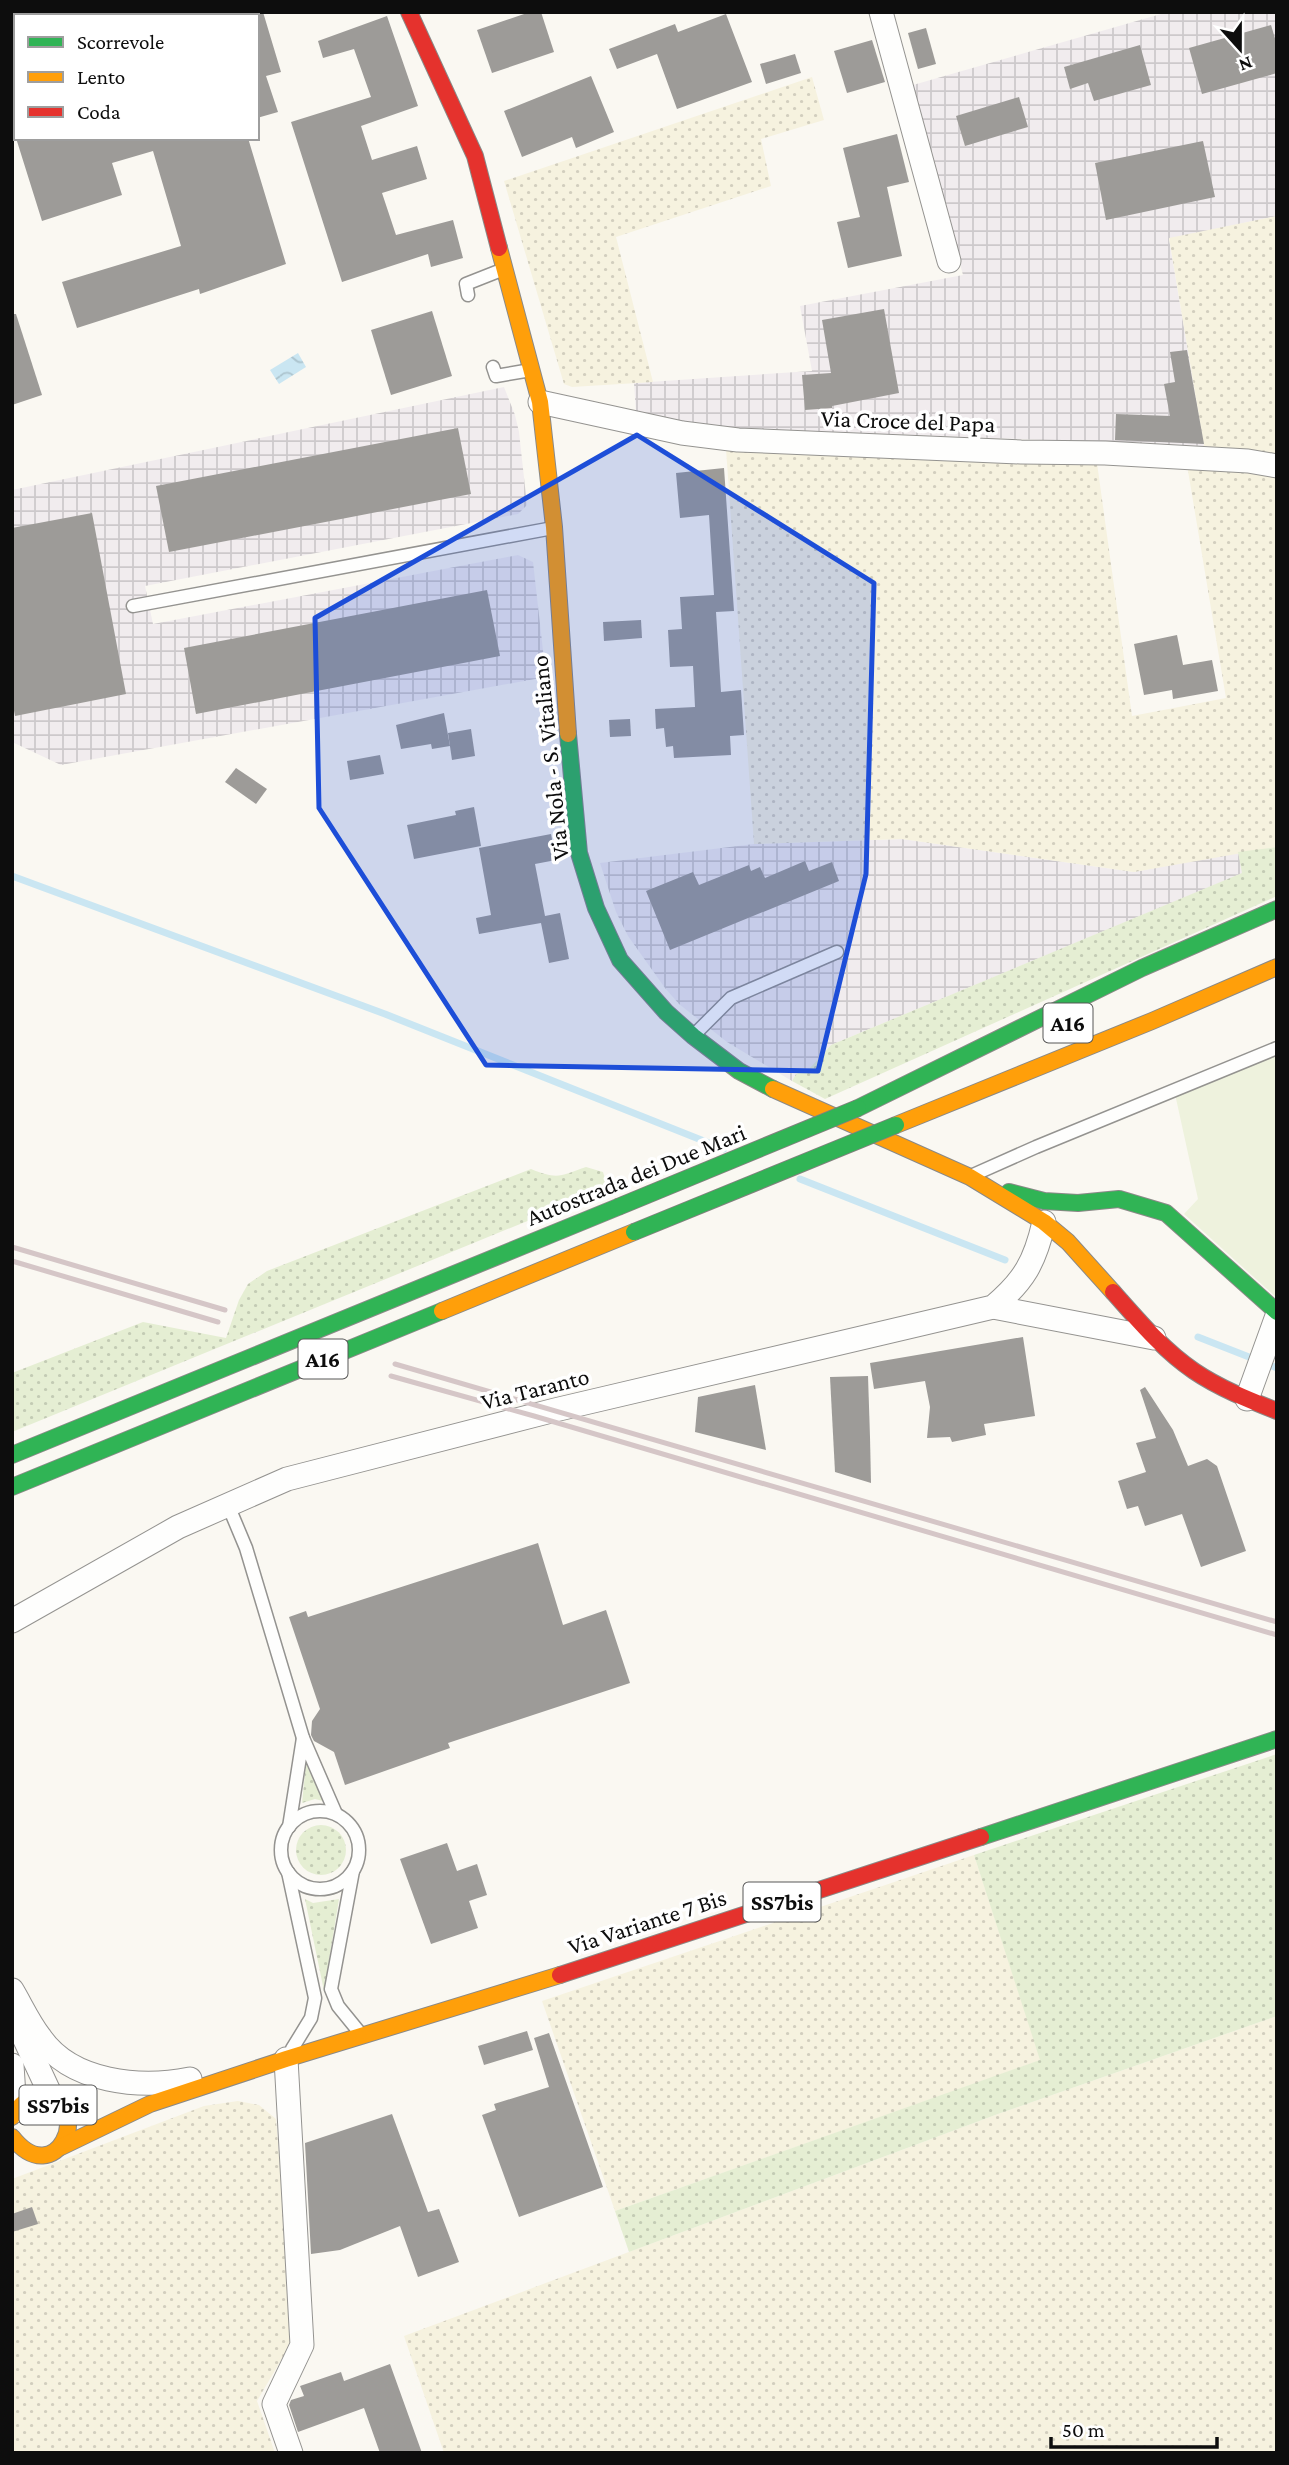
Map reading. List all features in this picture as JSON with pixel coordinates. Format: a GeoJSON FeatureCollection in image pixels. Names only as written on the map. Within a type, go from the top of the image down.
{"type":"FeatureCollection","features":[{"type":"Feature","properties":{"kind":"main road","name":"Via Nola - S. Vitaliano"},"geometry":{"type":"LineString","coordinates":[[409,12],[475,156],[540,401],[554,527],[579,853],[596,908],[620,960],[666,1012],[738,1071],[781,1093],[970,1177],[1044,1223],[1068,1242],[1154,1338],[1195,1372],[1277,1411]]}},
{"type":"Feature","properties":{"kind":"main road"},"geometry":{"type":"LineString","coordinates":[[858,1108],[1142,968],[1277,909]]}},
{"type":"Feature","properties":{"kind":"main road","name":"A16"},"geometry":{"type":"LineString","coordinates":[[12,1487],[1277,967]]}},
{"type":"Feature","properties":{"kind":"main road","name":"Autostrada dei Due Mari"},"geometry":{"type":"LineString","coordinates":[[12,1455],[1065,1024]]}},
{"type":"Feature","properties":{"kind":"main road"},"geometry":{"type":"LineString","coordinates":[[970,1177],[1019,1196],[1044,1201],[1078,1203],[1119,1199],[1166,1213],[1277,1314]]}},
{"type":"Feature","properties":{"kind":"main road"},"geometry":{"type":"LineString","coordinates":[[1044,1223],[1078,1203]]}},
{"type":"Feature","properties":{"kind":"main road","name":"Via Variante 7 Bis"},"geometry":{"type":"LineString","coordinates":[[61,2147],[150,2104],[245,2072],[564,1974],[1277,1739]]}},
{"type":"Feature","properties":{"kind":"main road","name":"SS7bis"},"geometry":{"type":"LineString","coordinates":[[13,2114],[21,2105],[37,2098],[78,2105]]}},
{"type":"Feature","properties":{"kind":"main road","name":"SS7bis"},"geometry":{"type":"LineString","coordinates":[[12,2159],[30,2155],[47,2156],[61,2147],[69,2129],[68,2120],[56,2103]]}},
{"type":"Feature","properties":{"kind":"main road","name":"Via Variante 7 Bis"},"geometry":{"type":"LineString","coordinates":[[112,2105],[150,2104]]}},
{"type":"Feature","properties":{"kind":"main road","name":"SS7bis"},"geometry":{"type":"LineString","coordinates":[[12,2137],[22,2151],[30,2155]]}},
{"type":"Feature","properties":{"kind":"street"},"geometry":{"type":"LineString","coordinates":[[881,12],[949,261]]}},
{"type":"Feature","properties":{"kind":"street","name":"Via Croce del Papa"},"geometry":{"type":"LineString","coordinates":[[540,401],[682,433],[738,440],[1105,453],[1248,461],[1277,466]]}},
{"type":"Feature","properties":{"kind":"street"},"geometry":{"type":"LineString","coordinates":[[993,1307],[1013,1290],[1030,1268],[1044,1223]]}},
{"type":"Feature","properties":{"kind":"street"},"geometry":{"type":"LineString","coordinates":[[993,1307],[1154,1338]]}},
{"type":"Feature","properties":{"kind":"street","name":"Via Taranto"},"geometry":{"type":"LineString","coordinates":[[14,1622],[178,1527],[287,1479],[555,1410],[993,1307]]}},
{"type":"Feature","properties":{"kind":"street"},"geometry":{"type":"LineString","coordinates":[[1247,1399],[1277,1314]]}},
{"type":"Feature","properties":{"kind":"street"},"geometry":{"type":"LineString","coordinates":[[12,1990],[41,2039],[62,2059],[84,2071],[119,2081],[143,2082],[180,2081],[223,2072],[245,2072]]}},
{"type":"Feature","properties":{"kind":"street"},"geometry":{"type":"LineString","coordinates":[[12,2014],[56,2103]]}},
{"type":"Feature","properties":{"kind":"street"},"geometry":{"type":"LineString","coordinates":[[286,2059],[302,2345],[274,2404],[291,2453]]}},
{"type":"Feature","properties":{"kind":"street"},"geometry":{"type":"LineString","coordinates":[[12,2065],[13,2114]]}},
{"type":"Feature","properties":{"kind":"lane"},"geometry":{"type":"LineString","coordinates":[[468,295],[466,284],[506,268]]}},
{"type":"Feature","properties":{"kind":"lane"},"geometry":{"type":"LineString","coordinates":[[493,367],[496,376],[532,370]]}},
{"type":"Feature","properties":{"kind":"lane"},"geometry":{"type":"LineString","coordinates":[[133,606],[554,527]]}},
{"type":"Feature","properties":{"kind":"lane"},"geometry":{"type":"LineString","coordinates":[[693,1036],[731,998],[837,952]]}},
{"type":"Feature","properties":{"kind":"lane"},"geometry":{"type":"LineString","coordinates":[[970,1177],[1277,1048]]}},
{"type":"Feature","properties":{"kind":"lane"},"geometry":{"type":"LineString","coordinates":[[228,1505],[246,1548],[303,1738],[336,1815]]}},
{"type":"Feature","properties":{"kind":"lane"},"geometry":{"type":"LineString","coordinates":[[286,2059],[311,2018],[315,1998],[282,1849],[289,1827],[303,1738]]}},
{"type":"Feature","properties":{"kind":"lane"},"geometry":{"type":"LineString","coordinates":[[289,1827],[310,1812],[323,1811],[347,1822],[355,1833],[359,1845],[358,1859],[353,1871],[331,1989],[338,2006],[362,2036]]}},
{"type":"Feature","properties":{"kind":"lane"},"geometry":{"type":"LineString","coordinates":[[288,1872],[297,1881],[319,1889],[344,1881],[353,1871]]}},
{"type":"Feature","properties":{"kind":"highlighted area"},"geometry":{"type":"Polygon","coordinates":[[[637,435],[874,583],[866,874],[818,1071],[486,1065],[319,808],[315,618],[637,435]]]}},
{"type":"Feature","properties":{"kind":"shaded area"},"geometry":{"type":"Polygon","coordinates":[[[1168,12],[1277,12],[1277,216],[1169,239],[1204,446],[702,427],[636,413],[634,383],[812,371],[800,306],[963,275],[913,85],[1168,12]]]}},
{"type":"Feature","properties":{"kind":"shaded area"},"geometry":{"type":"Polygon","coordinates":[[[812,77],[824,120],[761,139],[771,186],[616,237],[653,382],[572,387],[564,384],[504,181],[812,77]]]}},
{"type":"Feature","properties":{"kind":"shaded area"},"geometry":{"type":"Polygon","coordinates":[[[1277,216],[1277,457],[1204,446],[1169,238],[1277,216]]]}},
{"type":"Feature","properties":{"kind":"shaded area"},"geometry":{"type":"Polygon","coordinates":[[[504,387],[519,432],[527,505],[518,514],[145,586],[153,624],[518,555],[533,562],[546,677],[61,765],[12,742],[12,490],[504,387]]]}},
{"type":"Feature","properties":{"kind":"shaded area"},"geometry":{"type":"Polygon","coordinates":[[[726,449],[1097,463],[1132,716],[1226,698],[1187,465],[1277,475],[1277,847],[1134,872],[902,839],[754,844],[726,449]]]}},
{"type":"Feature","properties":{"kind":"shaded area"},"geometry":{"type":"Polygon","coordinates":[[[902,839],[1134,872],[1238,852],[1243,873],[831,1045],[810,1069],[796,1074],[792,1081],[727,1042],[679,1004],[628,936],[616,912],[600,863],[754,844],[902,839]]]}},
{"type":"Feature","properties":{"kind":"shaded area"},"geometry":{"type":"Polygon","coordinates":[[[974,1855],[1041,2060],[615,2211],[542,2001],[974,1855]]]}},
{"type":"Feature","properties":{"kind":"shaded area"},"geometry":{"type":"Polygon","coordinates":[[[1277,2016],[1277,2453],[444,2453],[404,2336],[998,2114],[1277,2016]]]}},
{"type":"Feature","properties":{"kind":"shaded area"},"geometry":{"type":"Polygon","coordinates":[[[238,2101],[259,2105],[276,2119],[294,2338],[257,2401],[275,2453],[12,2453],[12,2179],[204,2106],[238,2101]]]}},
{"type":"Feature","properties":{"kind":"green space"},"geometry":{"type":"Polygon","coordinates":[[[1277,847],[1277,896],[825,1099],[792,1081],[796,1074],[810,1068],[831,1045],[1242,873],[1238,852],[1277,847]]]}},
{"type":"Feature","properties":{"kind":"green space"},"geometry":{"type":"Polygon","coordinates":[[[1277,1055],[1277,1298],[1184,1214],[1198,1199],[1175,1094],[1277,1055]]]}},
{"type":"Feature","properties":{"kind":"green space"},"geometry":{"type":"Polygon","coordinates":[[[586,1167],[603,1172],[608,1188],[12,1432],[12,1373],[143,1322],[226,1338],[239,1300],[248,1284],[267,1271],[531,1169],[559,1176],[586,1167]]]}},
{"type":"Feature","properties":{"kind":"green space"},"geometry":{"type":"Polygon","coordinates":[[[1277,1754],[1277,2016],[998,2114],[629,2252],[615,2211],[1040,2060],[974,1855],[1277,1754]]]}},
{"type":"Feature","properties":{"kind":"green space"},"geometry":{"type":"Polygon","coordinates":[[[306,1764],[323,1801],[315,1799],[302,1803],[306,1764]]]}},
{"type":"Feature","properties":{"kind":"green space"},"geometry":{"type":"Polygon","coordinates":[[[321,1825],[339,1832],[346,1850],[339,1868],[321,1875],[303,1868],[296,1850],[303,1832],[321,1825]]]}},
{"type":"Feature","properties":{"kind":"green space"},"geometry":{"type":"Polygon","coordinates":[[[305,1899],[313,1903],[339,1899],[324,1991],[305,1899]]]}},
{"type":"Feature","properties":{"kind":"water"},"geometry":{"type":"Polygon","coordinates":[[[298,353],[306,367],[279,384],[270,370],[298,353]]]}},
{"type":"Feature","properties":{"kind":"building"},"geometry":{"type":"Polygon","coordinates":[[[263,12],[281,72],[266,76],[278,112],[259,117],[259,14],[263,12]]]}},
{"type":"Feature","properties":{"kind":"building"},"geometry":{"type":"Polygon","coordinates":[[[530,12],[541,12],[554,52],[492,73],[477,30],[530,12]]]}},
{"type":"Feature","properties":{"kind":"building"},"geometry":{"type":"Polygon","coordinates":[[[726,14],[752,82],[677,109],[657,54],[617,69],[609,49],[675,24],[678,32],[726,14]]]}},
{"type":"Feature","properties":{"kind":"building"},"geometry":{"type":"Polygon","coordinates":[[[387,16],[418,106],[361,126],[372,160],[417,146],[427,179],[382,193],[396,235],[453,220],[463,258],[431,267],[428,254],[342,282],[291,122],[371,97],[354,49],[323,58],[318,41],[387,16]]]}},
{"type":"Feature","properties":{"kind":"building"},"geometry":{"type":"Polygon","coordinates":[[[1271,25],[1277,45],[1277,73],[1202,94],[1189,48],[1271,25]]]}},
{"type":"Feature","properties":{"kind":"building"},"geometry":{"type":"Polygon","coordinates":[[[926,28],[936,64],[918,69],[908,33],[926,28]]]}},
{"type":"Feature","properties":{"kind":"building"},"geometry":{"type":"Polygon","coordinates":[[[872,40],[885,82],[847,93],[834,51],[872,40]]]}},
{"type":"Feature","properties":{"kind":"building"},"geometry":{"type":"Polygon","coordinates":[[[1140,45],[1151,85],[1094,101],[1088,83],[1070,89],[1064,67],[1140,45]]]}},
{"type":"Feature","properties":{"kind":"building"},"geometry":{"type":"Polygon","coordinates":[[[795,54],[801,73],[766,84],[760,64],[795,54]]]}},
{"type":"Feature","properties":{"kind":"building"},"geometry":{"type":"Polygon","coordinates":[[[591,76],[614,132],[576,148],[572,137],[522,157],[504,111],[591,76]]]}},
{"type":"Feature","properties":{"kind":"building"},"geometry":{"type":"Polygon","coordinates":[[[1019,97],[1028,127],[965,146],[956,116],[1019,97]]]}},
{"type":"Feature","properties":{"kind":"building"},"geometry":{"type":"Polygon","coordinates":[[[897,134],[909,182],[887,187],[902,256],[848,268],[837,222],[860,217],[843,148],[897,134]]]}},
{"type":"Feature","properties":{"kind":"building"},"geometry":{"type":"Polygon","coordinates":[[[17,140],[249,140],[286,264],[200,294],[199,289],[77,328],[62,282],[181,246],[153,151],[112,163],[122,195],[42,221],[17,140]]]}},
{"type":"Feature","properties":{"kind":"building"},"geometry":{"type":"Polygon","coordinates":[[[1203,141],[1215,197],[1106,220],[1095,163],[1203,141]]]}},
{"type":"Feature","properties":{"kind":"building"},"geometry":{"type":"Polygon","coordinates":[[[884,309],[899,393],[832,408],[805,410],[802,375],[831,373],[822,320],[884,309]]]}},
{"type":"Feature","properties":{"kind":"building"},"geometry":{"type":"Polygon","coordinates":[[[432,311],[452,376],[391,395],[371,330],[432,311]]]}},
{"type":"Feature","properties":{"kind":"building"},"geometry":{"type":"Polygon","coordinates":[[[12,314],[16,314],[42,395],[12,405],[12,314]]]}},
{"type":"Feature","properties":{"kind":"building"},"geometry":{"type":"Polygon","coordinates":[[[1187,350],[1204,444],[1115,440],[1116,414],[1170,416],[1164,384],[1175,382],[1170,352],[1187,350]]]}},
{"type":"Feature","properties":{"kind":"building"},"geometry":{"type":"Polygon","coordinates":[[[458,428],[471,494],[169,552],[156,486],[458,428]]]}},
{"type":"Feature","properties":{"kind":"building"},"geometry":{"type":"Polygon","coordinates":[[[724,468],[734,611],[716,612],[721,692],[741,690],[744,735],[730,736],[731,755],[674,758],[673,746],[666,747],[664,728],[656,729],[655,709],[695,707],[693,666],[670,667],[668,630],[682,629],[680,597],[714,595],[709,515],[680,518],[676,473],[724,468]]]}},
{"type":"Feature","properties":{"kind":"building"},"geometry":{"type":"Polygon","coordinates":[[[92,513],[126,694],[15,716],[12,700],[12,528],[92,513]]]}},
{"type":"Feature","properties":{"kind":"building"},"geometry":{"type":"Polygon","coordinates":[[[487,590],[500,656],[196,714],[184,648],[487,590]]]}},
{"type":"Feature","properties":{"kind":"building"},"geometry":{"type":"Polygon","coordinates":[[[641,620],[642,638],[604,641],[603,622],[641,620]]]}},
{"type":"Feature","properties":{"kind":"building"},"geometry":{"type":"Polygon","coordinates":[[[1177,635],[1183,665],[1212,660],[1218,691],[1173,699],[1172,690],[1144,695],[1134,644],[1177,635]]]}},
{"type":"Feature","properties":{"kind":"building"},"geometry":{"type":"Polygon","coordinates":[[[444,713],[450,746],[432,749],[431,744],[401,749],[396,725],[444,713]]]}},
{"type":"Feature","properties":{"kind":"building"},"geometry":{"type":"Polygon","coordinates":[[[630,719],[631,736],[610,737],[609,720],[630,719]]]}},
{"type":"Feature","properties":{"kind":"building"},"geometry":{"type":"Polygon","coordinates":[[[471,729],[475,756],[452,760],[448,733],[471,729]]]}},
{"type":"Feature","properties":{"kind":"building"},"geometry":{"type":"Polygon","coordinates":[[[380,755],[384,774],[350,780],[347,761],[380,755]]]}},
{"type":"Feature","properties":{"kind":"building"},"geometry":{"type":"Polygon","coordinates":[[[236,768],[267,789],[256,804],[225,782],[236,768]]]}},
{"type":"Feature","properties":{"kind":"building"},"geometry":{"type":"Polygon","coordinates":[[[474,807],[481,846],[414,859],[407,825],[456,815],[455,811],[474,807]]]}},
{"type":"Feature","properties":{"kind":"building"},"geometry":{"type":"Polygon","coordinates":[[[551,834],[556,860],[535,864],[545,916],[560,913],[569,959],[549,963],[541,923],[479,934],[476,918],[491,915],[479,848],[551,834]]]}},
{"type":"Feature","properties":{"kind":"building"},"geometry":{"type":"Polygon","coordinates":[[[805,861],[809,871],[832,862],[839,881],[670,950],[646,891],[693,872],[699,885],[749,865],[751,871],[760,867],[765,878],[805,861]]]}},
{"type":"Feature","properties":{"kind":"building"},"geometry":{"type":"Polygon","coordinates":[[[1023,1337],[1035,1416],[984,1424],[986,1435],[952,1442],[950,1437],[927,1438],[930,1407],[925,1381],[874,1389],[870,1363],[1023,1337]]]}},
{"type":"Feature","properties":{"kind":"building"},"geometry":{"type":"Polygon","coordinates":[[[868,1376],[871,1483],[835,1472],[830,1377],[868,1376]]]}},
{"type":"Feature","properties":{"kind":"building"},"geometry":{"type":"Polygon","coordinates":[[[755,1385],[766,1450],[695,1432],[698,1397],[755,1385]]]}},
{"type":"Feature","properties":{"kind":"building"},"geometry":{"type":"Polygon","coordinates":[[[1145,1387],[1173,1430],[1188,1466],[1207,1459],[1217,1466],[1246,1551],[1201,1567],[1182,1514],[1145,1526],[1138,1506],[1127,1509],[1118,1481],[1146,1472],[1136,1443],[1156,1438],[1140,1390],[1145,1387]]]}},
{"type":"Feature","properties":{"kind":"building"},"geometry":{"type":"Polygon","coordinates":[[[538,1543],[563,1625],[606,1610],[630,1683],[448,1743],[450,1748],[345,1785],[334,1752],[314,1741],[311,1735],[312,1721],[320,1709],[289,1617],[306,1611],[308,1617],[538,1543]]]}},
{"type":"Feature","properties":{"kind":"building"},"geometry":{"type":"Polygon","coordinates":[[[447,1843],[457,1871],[477,1864],[487,1895],[469,1901],[478,1928],[431,1944],[400,1859],[447,1843]]]}},
{"type":"Feature","properties":{"kind":"building"},"geometry":{"type":"Polygon","coordinates":[[[527,2031],[533,2050],[484,2065],[478,2046],[527,2031]]]}},
{"type":"Feature","properties":{"kind":"building"},"geometry":{"type":"Polygon","coordinates":[[[549,2033],[603,2187],[519,2217],[482,2115],[496,2110],[494,2104],[549,2087],[534,2038],[549,2033]]]}},
{"type":"Feature","properties":{"kind":"building"},"geometry":{"type":"Polygon","coordinates":[[[392,2114],[428,2212],[439,2209],[459,2262],[418,2277],[400,2226],[340,2250],[311,2254],[305,2143],[392,2114]]]}},
{"type":"Feature","properties":{"kind":"building"},"geometry":{"type":"Polygon","coordinates":[[[32,2207],[38,2224],[12,2232],[12,2214],[32,2207]]]}},
{"type":"Feature","properties":{"kind":"building"},"geometry":{"type":"Polygon","coordinates":[[[390,2364],[422,2453],[380,2453],[364,2408],[298,2432],[289,2405],[291,2400],[304,2396],[300,2386],[341,2372],[344,2381],[390,2364]]]}},
{"type":"Feature","properties":{"kind":"waterway"},"geometry":{"type":"LineString","coordinates":[[12,876],[385,1014],[724,1149]]}},
{"type":"Feature","properties":{"kind":"waterway"},"geometry":{"type":"LineString","coordinates":[[800,1179],[1005,1260]]}},
{"type":"Feature","properties":{"kind":"waterway"},"geometry":{"type":"LineString","coordinates":[[1198,1337],[1277,1368]]}},
{"type":"Feature","properties":{"kind":"railway"},"geometry":{"type":"LineString","coordinates":[[12,1247],[225,1310]]}},
{"type":"Feature","properties":{"kind":"railway"},"geometry":{"type":"LineString","coordinates":[[12,1261],[218,1322]]}},
{"type":"Feature","properties":{"kind":"railway"},"geometry":{"type":"LineString","coordinates":[[395,1364],[1277,1622]]}},
{"type":"Feature","properties":{"kind":"railway"},"geometry":{"type":"LineString","coordinates":[[391,1376],[1277,1635]]}},
{"type":"Feature","properties":{"kind":"traffic: fast"},"geometry":{"type":"LineString","coordinates":[[568,734],[579,853],[596,908],[620,960],[666,1012],[693,1036],[739,1071],[773,1089]]}},
{"type":"Feature","properties":{"kind":"traffic: fast"},"geometry":{"type":"LineString","coordinates":[[858,1108],[1142,968],[1277,909]]}},
{"type":"Feature","properties":{"kind":"traffic: fast"},"geometry":{"type":"LineString","coordinates":[[618,1207],[858,1108]]}},
{"type":"Feature","properties":{"kind":"traffic: fast"},"geometry":{"type":"LineString","coordinates":[[634,1232],[896,1125]]}},
{"type":"Feature","properties":{"kind":"traffic: fast"},"geometry":{"type":"LineString","coordinates":[[1009,1192],[1044,1201],[1078,1203],[1119,1199],[1166,1213],[1277,1312]]}},
{"type":"Feature","properties":{"kind":"traffic: fast"},"geometry":{"type":"LineString","coordinates":[[12,1455],[618,1207]]}},
{"type":"Feature","properties":{"kind":"traffic: fast"},"geometry":{"type":"LineString","coordinates":[[12,1487],[442,1311]]}},
{"type":"Feature","properties":{"kind":"traffic: fast"},"geometry":{"type":"LineString","coordinates":[[981,1837],[1277,1739]]}},
{"type":"Feature","properties":{"kind":"traffic: slow"},"geometry":{"type":"LineString","coordinates":[[499,248],[540,402],[554,527],[568,734]]}},
{"type":"Feature","properties":{"kind":"traffic: slow"},"geometry":{"type":"LineString","coordinates":[[896,1125],[1277,967]]}},
{"type":"Feature","properties":{"kind":"traffic: slow"},"geometry":{"type":"LineString","coordinates":[[773,1089],[970,1177],[1044,1222],[1068,1242],[1113,1292]]}},
{"type":"Feature","properties":{"kind":"traffic: slow"},"geometry":{"type":"LineString","coordinates":[[442,1311],[634,1232]]}},
{"type":"Feature","properties":{"kind":"traffic: slow"},"geometry":{"type":"LineString","coordinates":[[61,2147],[150,2104],[286,2059],[560,1975]]}},
{"type":"Feature","properties":{"kind":"traffic: slow"},"geometry":{"type":"LineString","coordinates":[[12,2117],[25,2102],[33,2098],[43,2098],[58,2104],[66,2115],[68,2128],[64,2141],[55,2151],[43,2156],[28,2152],[12,2137]]}},
{"type":"Feature","properties":{"kind":"traffic: jam"},"geometry":{"type":"LineString","coordinates":[[409,12],[475,156],[499,248]]}},
{"type":"Feature","properties":{"kind":"traffic: jam"},"geometry":{"type":"LineString","coordinates":[[1113,1292],[1161,1344],[1194,1371],[1224,1388],[1277,1411]]}},
{"type":"Feature","properties":{"kind":"traffic: jam"},"geometry":{"type":"LineString","coordinates":[[560,1975],[981,1837]]}}]}
